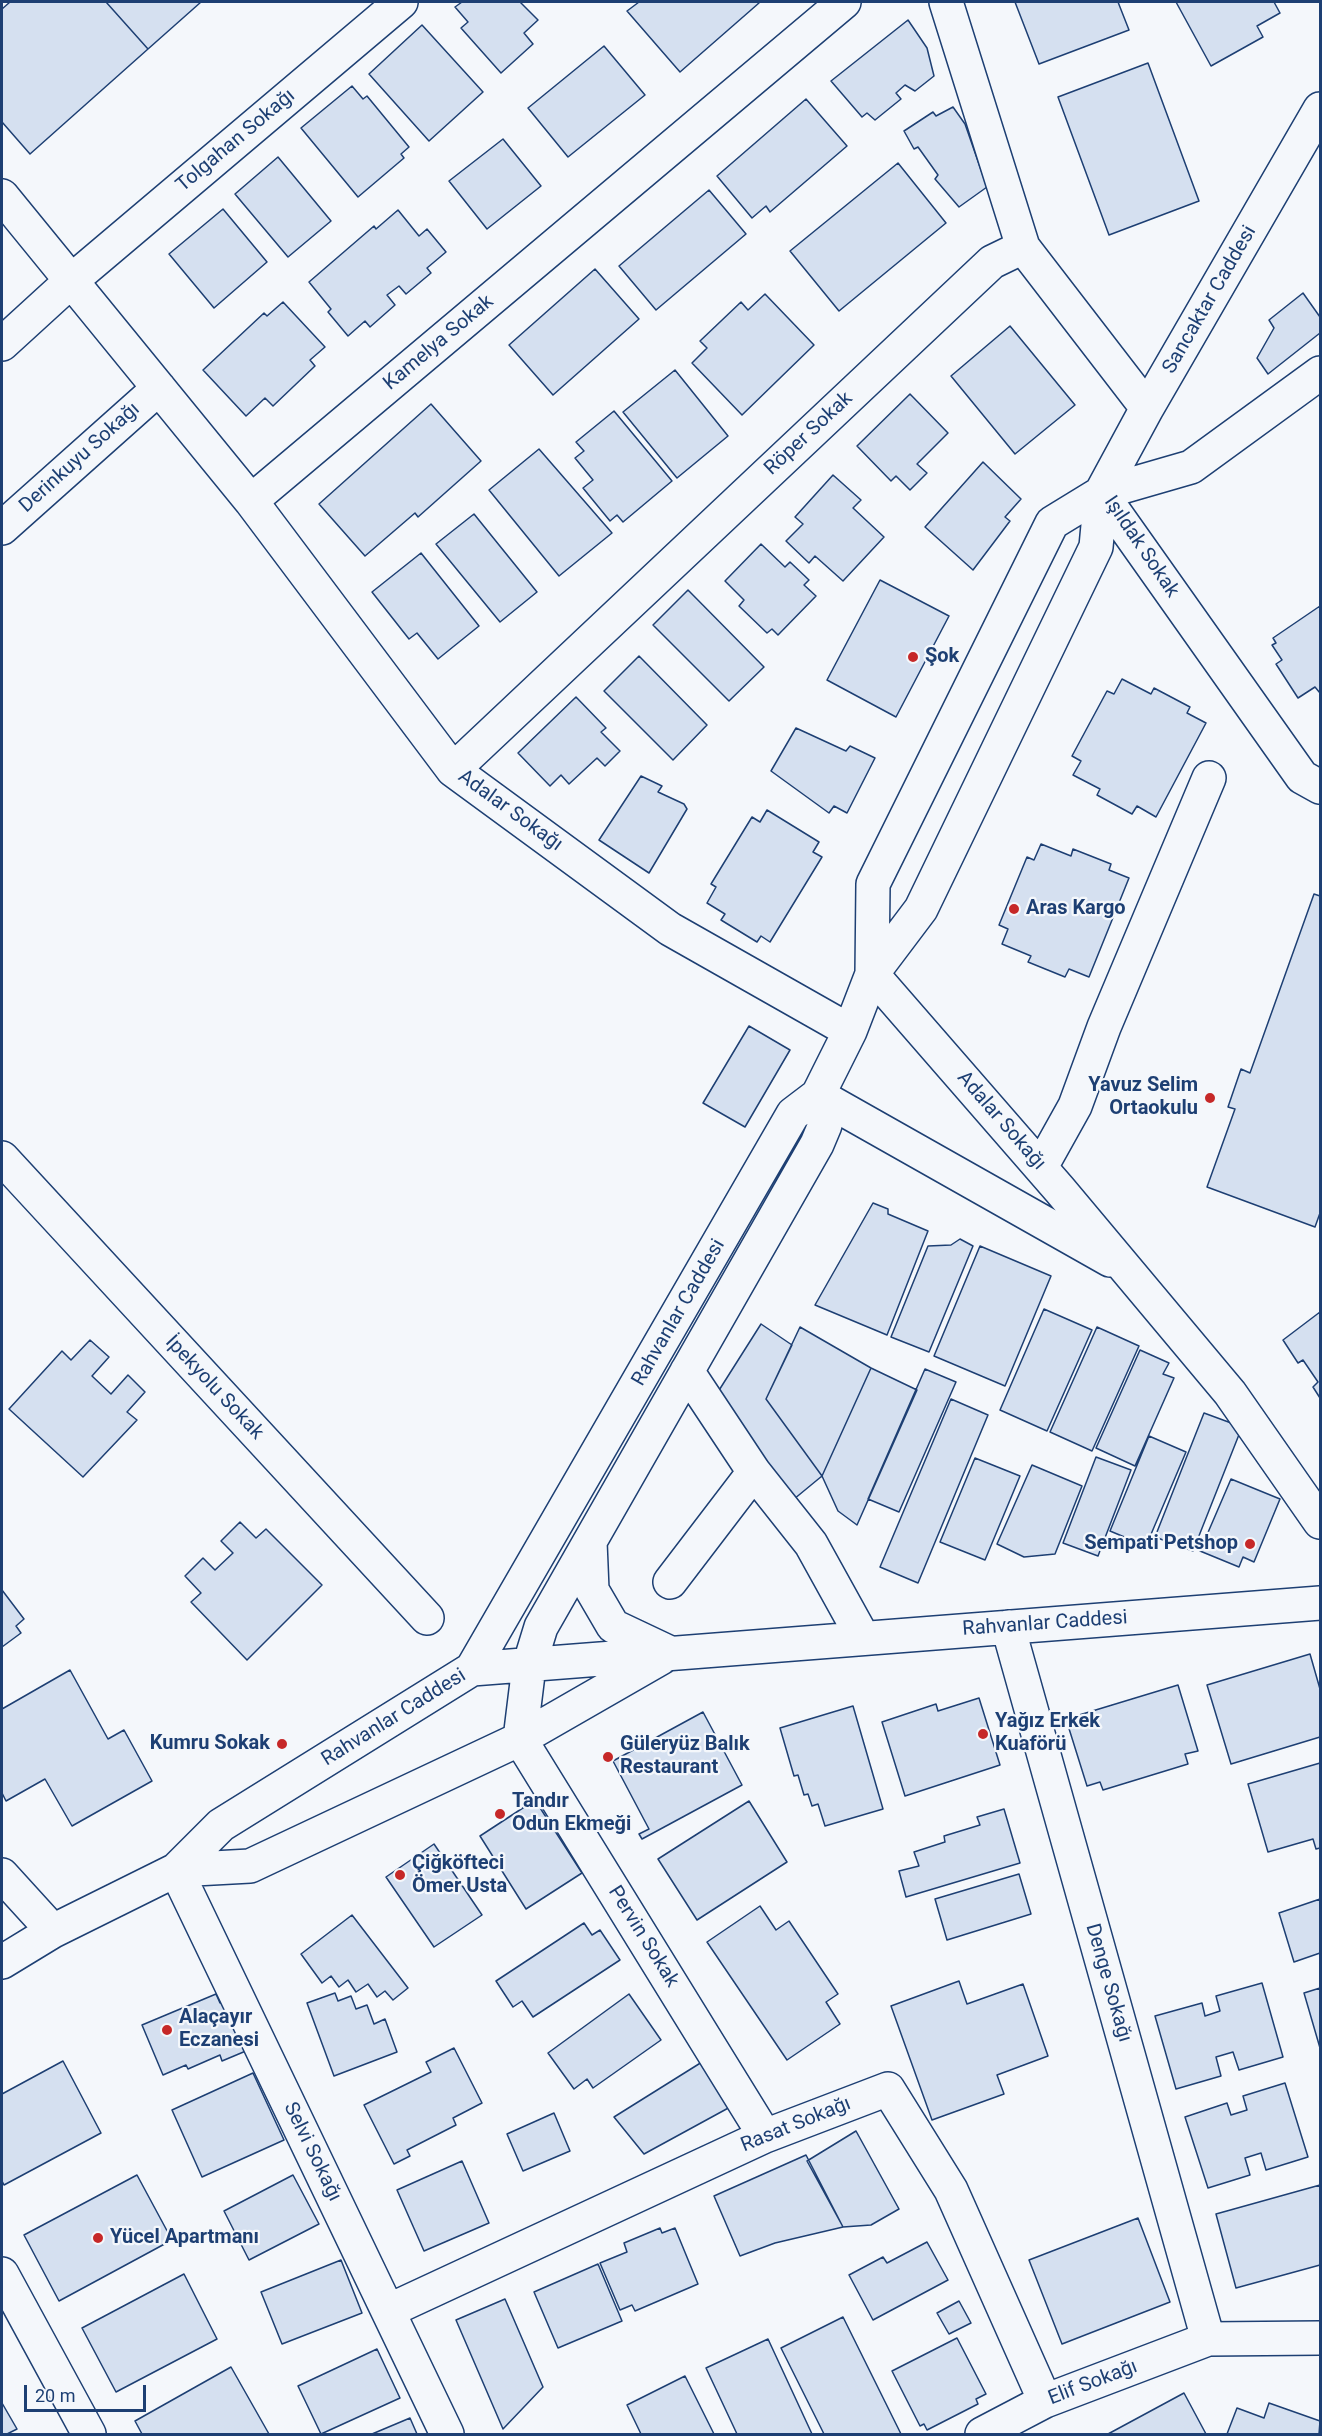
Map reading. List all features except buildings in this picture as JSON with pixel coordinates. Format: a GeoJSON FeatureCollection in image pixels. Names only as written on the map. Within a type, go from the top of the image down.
{"type":"FeatureCollection","features":[{"type":"Feature","properties":{"kind":"street","name":"Tolgahan Sokağı"},"geometry":{"type":"LineString","coordinates":[[2,344],[71,280],[401,2]]}},
{"type":"Feature","properties":{"kind":"street"},"geometry":{"type":"LineString","coordinates":[[946,2],[1023,247],[1147,408]]}},
{"type":"Feature","properties":{"kind":"street","name":"Kamelya Sokak"},"geometry":{"type":"LineString","coordinates":[[251,501],[835,5]]}},
{"type":"Feature","properties":{"kind":"street","name":"Sancaktar Caddesi"},"geometry":{"type":"LineString","coordinates":[[1101,493],[1147,408],[1320,109]]}},
{"type":"Feature","properties":{"kind":"street"},"geometry":{"type":"LineString","coordinates":[[2,196],[251,501]]}},
{"type":"Feature","properties":{"kind":"street","name":"Röper Sokak"},"geometry":{"type":"LineString","coordinates":[[453,770],[992,262],[1023,247]]}},
{"type":"Feature","properties":{"kind":"street","name":"Işıldak Sokak"},"geometry":{"type":"LineString","coordinates":[[1311,782],[1101,493],[1191,466],[1320,373]]}},
{"type":"Feature","properties":{"kind":"street","name":"Derinkuyu Sokağı"},"geometry":{"type":"LineString","coordinates":[[2,528],[159,388]]}},
{"type":"Feature","properties":{"kind":"street"},"geometry":{"type":"LineString","coordinates":[[872,974],[873,884],[1052,523],[1101,493]]}},
{"type":"Feature","properties":{"kind":"street"},"geometry":{"type":"LineString","coordinates":[[818,1095],[850,1031],[872,974],[921,909],[1096,547],[1101,493]]}},
{"type":"Feature","properties":{"kind":"street","name":"Adalar Sokağı"},"geometry":{"type":"LineString","coordinates":[[251,501],[453,770],[670,929],[850,1031]]}},
{"type":"Feature","properties":{"kind":"street"},"geometry":{"type":"LineString","coordinates":[[1041,1167],[1075,1106],[1104,1026],[1209,778]]}},
{"type":"Feature","properties":{"kind":"street","name":"Adalar Sokağı"},"geometry":{"type":"LineString","coordinates":[[872,974],[1041,1167],[1230,1393],[1320,1522]]}},
{"type":"Feature","properties":{"kind":"street","name":"Adalar Sokağı"},"geometry":{"type":"LineString","coordinates":[[818,1095],[1128,1270]]}},
{"type":"Feature","properties":{"kind":"street","name":"Rahvanlar Caddesi"},"geometry":{"type":"LineString","coordinates":[[2,1962],[53,1931],[176,1870],[221,1825],[472,1669],[793,1114],[818,1095],[825,1125],[817,1144],[541,1627],[529,1666],[520,1739],[250,1866],[176,1870]]}},
{"type":"Feature","properties":{"kind":"street","name":"İpekyolu Sokak"},"geometry":{"type":"LineString","coordinates":[[2,1158],[427,1618]]}},
{"type":"Feature","properties":{"kind":"street"},"geometry":{"type":"LineString","coordinates":[[687,1371],[754,1472],[811,1545],[863,1638]]}},
{"type":"Feature","properties":{"kind":"street"},"geometry":{"type":"LineString","coordinates":[[670,1582],[754,1472]]}},
{"type":"Feature","properties":{"kind":"street","name":"Rahvanlar Caddesi"},"geometry":{"type":"LineString","coordinates":[[590,1542],[592,1590],[613,1626],[670,1653],[1320,1603]]}},
{"type":"Feature","properties":{"kind":"street","name":"Denge Sokağı"},"geometry":{"type":"LineString","coordinates":[[1008,1627],[1208,2339]]}},
{"type":"Feature","properties":{"kind":"street"},"geometry":{"type":"LineString","coordinates":[[472,1669],[670,1653]]}},
{"type":"Feature","properties":{"kind":"street"},"geometry":{"type":"LineString","coordinates":[[520,1739],[670,1653]]}},
{"type":"Feature","properties":{"kind":"street","name":"Pervin Sokak"},"geometry":{"type":"LineString","coordinates":[[520,1739],[765,2136]]}},
{"type":"Feature","properties":{"kind":"street","name":"Selvi Sokağı"},"geometry":{"type":"LineString","coordinates":[[176,1870],[447,2434]]}},
{"type":"Feature","properties":{"kind":"street"},"geometry":{"type":"LineString","coordinates":[[2,1875],[53,1931]]}},
{"type":"Feature","properties":{"kind":"street","name":"Rasat Sokağı"},"geometry":{"type":"LineString","coordinates":[[388,2311],[765,2136],[888,2089],[951,2190],[1045,2401]]}},
{"type":"Feature","properties":{"kind":"street"},"geometry":{"type":"LineString","coordinates":[[2,2274],[79,2430]]}},
{"type":"Feature","properties":{"kind":"street"},"geometry":{"type":"LineString","coordinates":[[1208,2339],[1320,2338]]}},
{"type":"Feature","properties":{"kind":"street","name":"Elif Sokağı"},"geometry":{"type":"LineString","coordinates":[[982,2434],[1045,2401],[1208,2339]]}},
{"type":"Feature","properties":{"kind":"place","name":"Şok"},"geometry":{"type":"Point","coordinates":[913,657]}},
{"type":"Feature","properties":{"kind":"place","name":"Aras Kargo"},"geometry":{"type":"Point","coordinates":[1014,909]}},
{"type":"Feature","properties":{"kind":"place","name":"Yavuz Selim Ortaokulu"},"geometry":{"type":"Point","coordinates":[1210,1098]}},
{"type":"Feature","properties":{"kind":"place","name":"Sempati Petshop"},"geometry":{"type":"Point","coordinates":[1250,1544]}},
{"type":"Feature","properties":{"kind":"place","name":"Yağız Erkek Kuaförü"},"geometry":{"type":"Point","coordinates":[983,1734]}},
{"type":"Feature","properties":{"kind":"place","name":"Kumru Sokak"},"geometry":{"type":"Point","coordinates":[282,1744]}},
{"type":"Feature","properties":{"kind":"place","name":"Güleryüz Balık Restaurant"},"geometry":{"type":"Point","coordinates":[608,1757]}},
{"type":"Feature","properties":{"kind":"place","name":"Tandır Odun Ekmeği"},"geometry":{"type":"Point","coordinates":[500,1814]}},
{"type":"Feature","properties":{"kind":"place","name":"Çiğköfteci Ömer Usta"},"geometry":{"type":"Point","coordinates":[400,1875]}},
{"type":"Feature","properties":{"kind":"place","name":"Alaçayır Eczanesi"},"geometry":{"type":"Point","coordinates":[167,2030]}},
{"type":"Feature","properties":{"kind":"place","name":"Yücel Apartmanı"},"geometry":{"type":"Point","coordinates":[98,2238]}}]}
